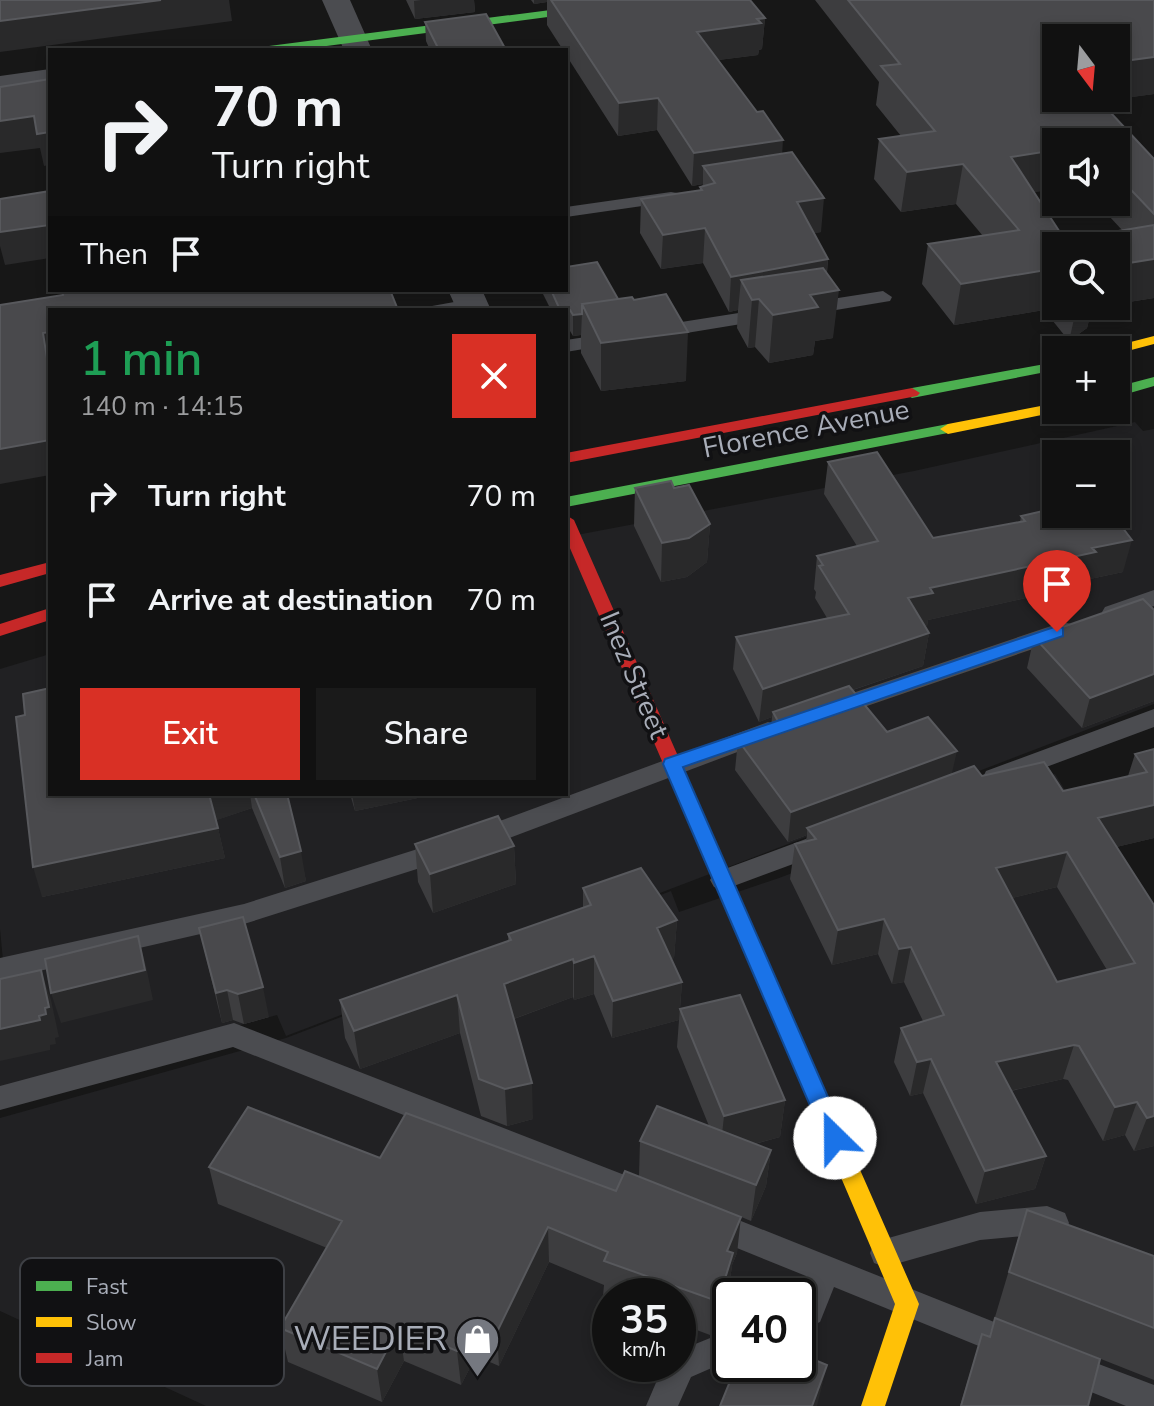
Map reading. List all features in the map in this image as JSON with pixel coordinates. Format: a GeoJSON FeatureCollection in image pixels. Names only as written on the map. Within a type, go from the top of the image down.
{"type":"FeatureCollection","features":[{"type":"Feature","properties":{"kind":"street"},"geometry":{"type":"LineString","coordinates":[[336,0],[356,44]]}},
{"type":"Feature","properties":{"kind":"street"},"geometry":{"type":"LineString","coordinates":[[298,48],[356,44],[654,0]]}},
{"type":"Feature","properties":{"kind":"street"},"geometry":{"type":"LineString","coordinates":[[0,85],[48,78]]}},
{"type":"Feature","properties":{"kind":"street"},"geometry":{"type":"LineString","coordinates":[[1130,346],[1154,340]]}},
{"type":"Feature","properties":{"kind":"street","name":"Florence Avenue"},"geometry":{"type":"LineString","coordinates":[[568,458],[1042,369]]}},
{"type":"Feature","properties":{"kind":"street"},"geometry":{"type":"LineString","coordinates":[[1130,388],[1154,381]]}},
{"type":"Feature","properties":{"kind":"street","name":"Florence Avenue"},"geometry":{"type":"LineString","coordinates":[[568,502],[1042,411]]}},
{"type":"Feature","properties":{"kind":"street","name":"Inez Street"},"geometry":{"type":"LineString","coordinates":[[568,525],[907,1304]]}},
{"type":"Feature","properties":{"kind":"street"},"geometry":{"type":"LineString","coordinates":[[0,581],[48,568]]}},
{"type":"Feature","properties":{"kind":"street"},"geometry":{"type":"LineString","coordinates":[[0,630],[48,615]]}},
{"type":"Feature","properties":{"kind":"street"},"geometry":{"type":"LineString","coordinates":[[873,1406],[907,1304]]}},
{"type":"Feature","properties":{"kind":"lane"},"geometry":{"type":"LineString","coordinates":[[568,212],[689,194]]}},
{"type":"Feature","properties":{"kind":"lane"},"geometry":{"type":"LineString","coordinates":[[568,346],[883,297]]}},
{"type":"Feature","properties":{"kind":"lane"},"geometry":{"type":"LineString","coordinates":[[0,969],[244,914],[474,841],[672,764],[1154,598]]}},
{"type":"Feature","properties":{"kind":"lane"},"geometry":{"type":"LineString","coordinates":[[976,785],[1154,718]]}},
{"type":"Feature","properties":{"kind":"lane"},"geometry":{"type":"LineString","coordinates":[[723,880],[842,835]]}},
{"type":"Feature","properties":{"kind":"lane"},"geometry":{"type":"LineString","coordinates":[[0,1098],[234,1035],[825,1267],[907,1304],[1154,1401]]}},
{"type":"Feature","properties":{"kind":"lane"},"geometry":{"type":"LineString","coordinates":[[885,1253],[980,1226],[1047,1220],[1087,1235]]}},
{"type":"Feature","properties":{"kind":"lane"},"geometry":{"type":"LineString","coordinates":[[816,1292],[825,1267]]}},
{"type":"Feature","properties":{"kind":"lane"},"geometry":{"type":"LineString","coordinates":[[662,1406],[679,1366],[712,1352]]}},
{"type":"Feature","properties":{"kind":"shaded area"},"geometry":{"type":"Polygon","coordinates":[[[1135,422],[1143,431],[1154,429],[1154,704],[286,1036],[277,1015],[0,1090],[0,994],[6,992],[0,929],[0,669],[48,655],[48,796],[568,796],[568,537],[914,471],[1042,443],[1042,528],[1130,528],[1130,440],[1054,440],[1135,422]]]}},
{"type":"Feature","properties":{"kind":"shaded area"},"geometry":{"type":"Polygon","coordinates":[[[1055,774],[1154,934],[1154,1406],[206,1406],[163,1386],[284,1386],[284,1258],[20,1258],[20,1320],[0,1311],[0,1118],[286,1038],[671,891],[679,912],[779,878],[1055,774]]]}},
{"type":"Feature","properties":{"kind":"building"},"geometry":{"type":"Polygon","coordinates":[[[0,0],[161,0],[0,21],[0,0]]]}},
{"type":"Feature","properties":{"kind":"building"},"geometry":{"type":"Polygon","coordinates":[[[551,0],[750,0],[765,18],[757,19],[761,23],[697,32],[757,112],[763,111],[783,140],[694,153],[658,98],[619,103],[551,0]]]}},
{"type":"Feature","properties":{"kind":"building"},"geometry":{"type":"Polygon","coordinates":[[[848,0],[1154,0],[1154,57],[1130,60],[1130,24],[1042,24],[1042,112],[1110,112],[1125,128],[1042,128],[1042,152],[1011,157],[1042,205],[1042,216],[1049,216],[1060,232],[1042,232],[1042,271],[961,284],[928,244],[1019,230],[963,164],[907,172],[879,139],[935,131],[881,66],[900,64],[848,0]]]}},
{"type":"Feature","properties":{"kind":"building"},"geometry":{"type":"Polygon","coordinates":[[[486,14],[505,48],[438,48],[425,22],[486,14]]]}},
{"type":"Feature","properties":{"kind":"building"},"geometry":{"type":"Polygon","coordinates":[[[48,79],[48,132],[37,134],[34,116],[0,121],[0,87],[48,79]]]}},
{"type":"Feature","properties":{"kind":"building"},"geometry":{"type":"Polygon","coordinates":[[[1130,133],[1154,159],[1154,214],[1130,189],[1130,133]]]}},
{"type":"Feature","properties":{"kind":"building"},"geometry":{"type":"Polygon","coordinates":[[[792,152],[824,198],[797,202],[828,259],[731,277],[705,228],[663,235],[641,199],[702,190],[700,187],[715,183],[703,166],[792,152]]]}},
{"type":"Feature","properties":{"kind":"building"},"geometry":{"type":"Polygon","coordinates":[[[48,191],[48,225],[0,232],[0,199],[48,191]]]}},
{"type":"Feature","properties":{"kind":"building"},"geometry":{"type":"Polygon","coordinates":[[[1154,225],[1154,259],[1130,263],[1130,232],[1112,232],[1154,225]]]}},
{"type":"Feature","properties":{"kind":"building"},"geometry":{"type":"Polygon","coordinates":[[[597,262],[618,299],[582,304],[582,314],[573,315],[568,308],[559,308],[552,292],[568,292],[568,267],[597,262]]]}},
{"type":"Feature","properties":{"kind":"building"},"geometry":{"type":"Polygon","coordinates":[[[823,268],[839,290],[810,295],[818,307],[773,315],[759,299],[752,300],[741,280],[823,268]]]}},
{"type":"Feature","properties":{"kind":"building"},"geometry":{"type":"Polygon","coordinates":[[[62,292],[391,292],[397,308],[48,308],[48,332],[43,333],[48,364],[48,440],[0,449],[0,305],[63,295],[62,292]]]}},
{"type":"Feature","properties":{"kind":"building"},"geometry":{"type":"Polygon","coordinates":[[[666,294],[688,332],[601,343],[582,304],[632,297],[634,300],[666,294]]]}},
{"type":"Feature","properties":{"kind":"building"},"geometry":{"type":"Polygon","coordinates":[[[877,452],[933,538],[1025,521],[1021,516],[1042,511],[1042,528],[1123,528],[1132,540],[1092,548],[1096,552],[930,588],[933,593],[908,598],[929,633],[763,689],[736,637],[849,614],[819,566],[823,565],[817,556],[878,541],[828,462],[877,452]]]}},
{"type":"Feature","properties":{"kind":"building"},"geometry":{"type":"Polygon","coordinates":[[[671,481],[674,488],[689,485],[710,524],[689,538],[662,543],[635,488],[671,481]]]}},
{"type":"Feature","properties":{"kind":"building"},"geometry":{"type":"Polygon","coordinates":[[[1143,599],[1154,610],[1154,674],[1090,698],[1034,637],[1143,599]]]}},
{"type":"Feature","properties":{"kind":"building"},"geometry":{"type":"Polygon","coordinates":[[[849,686],[887,732],[928,717],[957,751],[791,812],[738,740],[780,725],[773,712],[849,686]]]}},
{"type":"Feature","properties":{"kind":"building"},"geometry":{"type":"Polygon","coordinates":[[[48,688],[48,796],[210,796],[218,828],[33,867],[16,717],[25,715],[23,694],[48,688]]]}},
{"type":"Feature","properties":{"kind":"building"},"geometry":{"type":"Polygon","coordinates":[[[1154,749],[1154,805],[1098,818],[1154,905],[1154,1116],[1147,1118],[1137,1102],[1115,1107],[1079,1046],[996,1062],[1046,1156],[985,1171],[931,1059],[917,1062],[901,1028],[944,1015],[911,947],[899,949],[884,919],[838,930],[795,844],[816,839],[807,828],[974,766],[982,776],[1044,762],[1063,791],[1147,772],[1135,754],[1154,749]],[[1067,852],[996,868],[1057,982],[1135,963],[1067,852]]]}},
{"type":"Feature","properties":{"kind":"building"},"geometry":{"type":"Polygon","coordinates":[[[255,796],[287,796],[301,851],[280,857],[255,796]]]}},
{"type":"Feature","properties":{"kind":"building"},"geometry":{"type":"Polygon","coordinates":[[[498,816],[514,846],[430,874],[415,844],[498,816]]]}},
{"type":"Feature","properties":{"kind":"building"},"geometry":{"type":"Polygon","coordinates":[[[641,868],[677,920],[657,928],[682,982],[613,1001],[594,956],[574,963],[573,959],[504,984],[532,1083],[505,1089],[479,1079],[457,995],[354,1031],[340,1000],[511,940],[508,934],[591,905],[583,888],[641,868]]]}},
{"type":"Feature","properties":{"kind":"building"},"geometry":{"type":"Polygon","coordinates":[[[243,917],[263,987],[238,994],[227,990],[216,993],[199,928],[243,917]]]}},
{"type":"Feature","properties":{"kind":"building"},"geometry":{"type":"Polygon","coordinates":[[[138,936],[145,970],[51,993],[45,959],[138,936]]]}},
{"type":"Feature","properties":{"kind":"building"},"geometry":{"type":"Polygon","coordinates":[[[41,970],[49,1007],[45,1008],[46,1014],[39,1016],[40,1020],[0,1029],[0,979],[41,970]]]}},
{"type":"Feature","properties":{"kind":"building"},"geometry":{"type":"Polygon","coordinates":[[[740,995],[785,1100],[724,1116],[680,1009],[740,995]]]}},
{"type":"Feature","properties":{"kind":"building"},"geometry":{"type":"Polygon","coordinates":[[[657,1106],[771,1150],[756,1185],[640,1141],[657,1106]]]}},
{"type":"Feature","properties":{"kind":"building"},"geometry":{"type":"Polygon","coordinates":[[[248,1107],[380,1158],[406,1113],[616,1191],[625,1171],[741,1217],[727,1251],[733,1253],[725,1278],[712,1278],[712,1299],[696,1294],[696,1278],[652,1278],[604,1261],[608,1252],[548,1227],[497,1332],[473,1322],[457,1351],[399,1327],[377,1369],[284,1330],[284,1321],[342,1221],[209,1167],[248,1107]]]}},
{"type":"Feature","properties":{"kind":"building"},"geometry":{"type":"Polygon","coordinates":[[[1027,1210],[1154,1256],[1154,1328],[1009,1272],[1027,1210]]]}},
{"type":"Feature","properties":{"kind":"building"},"geometry":{"type":"Polygon","coordinates":[[[995,1318],[1100,1359],[1088,1406],[961,1406],[982,1334],[990,1337],[995,1318]]]}},
{"type":"Feature","properties":{"kind":"building"},"geometry":{"type":"Polygon","coordinates":[[[816,1360],[827,1365],[812,1406],[720,1406],[730,1382],[816,1382],[816,1360]]]}},
{"type":"Feature","properties":{"kind":"traffic: fast"},"geometry":{"type":"LineString","coordinates":[[284,48],[654,0]]}},
{"type":"Feature","properties":{"kind":"traffic: fast"},"geometry":{"type":"LineString","coordinates":[[912,393],[1042,369]]}},
{"type":"Feature","properties":{"kind":"traffic: fast"},"geometry":{"type":"LineString","coordinates":[[1130,388],[1154,381]]}},
{"type":"Feature","properties":{"kind":"traffic: fast"},"geometry":{"type":"LineString","coordinates":[[568,502],[948,429]]}},
{"type":"Feature","properties":{"kind":"traffic: slow"},"geometry":{"type":"LineString","coordinates":[[1130,346],[1154,340]]}},
{"type":"Feature","properties":{"kind":"traffic: slow"},"geometry":{"type":"LineString","coordinates":[[948,429],[1042,411]]}},
{"type":"Feature","properties":{"kind":"traffic: slow"},"geometry":{"type":"LineString","coordinates":[[771,990],[907,1304],[873,1406]]}},
{"type":"Feature","properties":{"kind":"traffic: jam"},"geometry":{"type":"LineString","coordinates":[[568,458],[912,393]]}},
{"type":"Feature","properties":{"kind":"traffic: jam"},"geometry":{"type":"LineString","coordinates":[[568,525],[771,990]]}},
{"type":"Feature","properties":{"kind":"traffic: jam"},"geometry":{"type":"LineString","coordinates":[[0,581],[48,568]]}},
{"type":"Feature","properties":{"kind":"traffic: jam"},"geometry":{"type":"LineString","coordinates":[[0,630],[48,615]]}},
{"type":"Feature","properties":{"kind":"place","name":"WEEDIER"},"geometry":{"type":"Point","coordinates":[478,1378]}},
{"type":"Feature","properties":{"kind":"route"},"geometry":{"type":"LineString","coordinates":[[835,1138],[672,764],[1057,632]]}}]}
